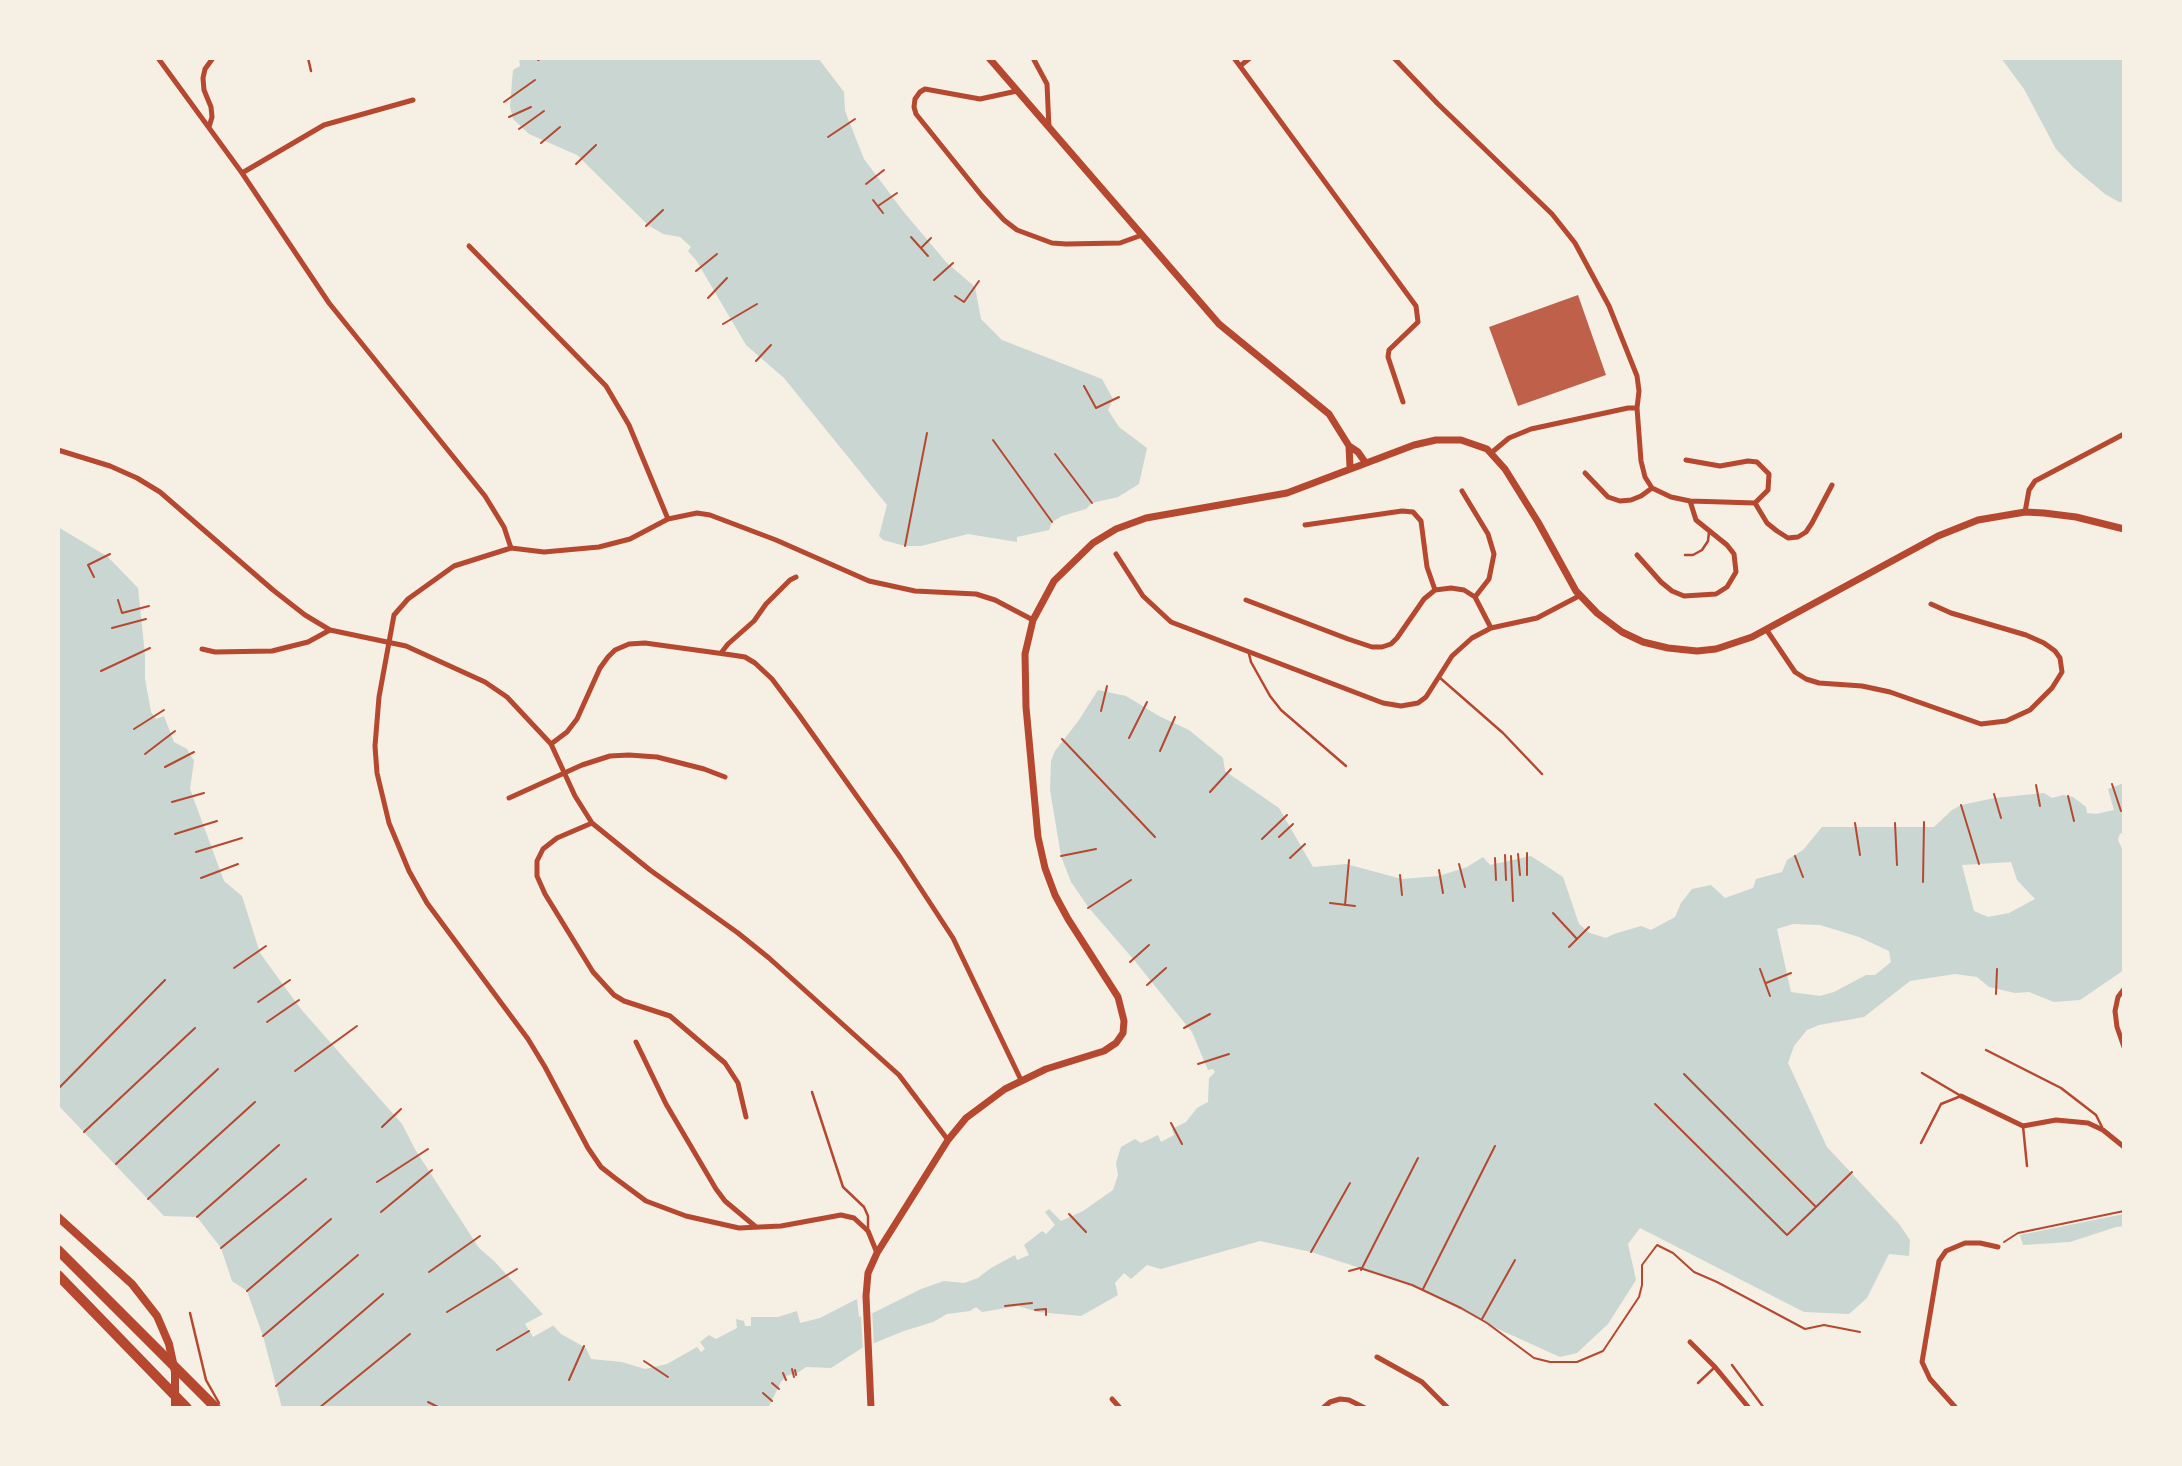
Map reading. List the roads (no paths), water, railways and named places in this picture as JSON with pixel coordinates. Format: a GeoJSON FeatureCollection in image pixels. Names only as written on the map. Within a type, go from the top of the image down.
{"type":"FeatureCollection","features":[{"type":"Feature","properties":{"kind":"highway"},"geometry":{"type":"LineString","coordinates":[[58,1250],[159,1352],[217,1405]]}},
{"type":"Feature","properties":{"kind":"highway"},"geometry":{"type":"LineString","coordinates":[[58,1275],[187,1408]]}},
{"type":"Feature","properties":{"kind":"main road"},"geometry":{"type":"LineString","coordinates":[[58,1217],[132,1284],[157,1317],[172,1354],[177,1389],[175,1408]]}},
{"type":"Feature","properties":{"kind":"street"},"geometry":{"type":"LineString","coordinates":[[158,58],[242,173],[329,303],[485,496],[504,527],[511,548]]}},
{"type":"Feature","properties":{"kind":"street"},"geometry":{"type":"LineString","coordinates":[[209,127],[211,107],[204,90],[203,78],[205,69],[214,58]]}},
{"type":"Feature","properties":{"kind":"street"},"geometry":{"type":"LineString","coordinates":[[989,58],[1219,324],[1329,414],[1349,446],[1358,452],[1365,462]]}},
{"type":"Feature","properties":{"kind":"street"},"geometry":{"type":"LineString","coordinates":[[1033,58],[1047,84],[1049,128]]}},
{"type":"Feature","properties":{"kind":"street"},"geometry":{"type":"LineString","coordinates":[[1234,58],[1416,306],[1418,322],[1389,350],[1388,357],[1403,402]]}},
{"type":"Feature","properties":{"kind":"street"},"geometry":{"type":"LineString","coordinates":[[1240,66],[1250,58]]}},
{"type":"Feature","properties":{"kind":"street"},"geometry":{"type":"LineString","coordinates":[[1394,58],[1552,214],[1575,243],[1604,296],[1631,359],[1639,391],[1637,408],[1642,461],[1652,488],[1671,498],[1690,501],[1755,503],[1768,490],[1769,474],[1757,462],[1720,466],[1686,460]]}},
{"type":"Feature","properties":{"kind":"street"},"geometry":{"type":"LineString","coordinates":[[1017,91],[980,99],[926,89],[915,99],[914,107],[916,114],[982,196],[1017,230],[1044,240],[1066,244],[1120,243],[1142,235]]}},
{"type":"Feature","properties":{"kind":"street"},"geometry":{"type":"LineString","coordinates":[[242,173],[324,125],[413,100]]}},
{"type":"Feature","properties":{"kind":"street"},"geometry":{"type":"LineString","coordinates":[[469,246],[606,386],[629,425],[667,519]]}},
{"type":"Feature","properties":{"kind":"street"},"geometry":{"type":"LineString","coordinates":[[1491,453],[1509,438],[1531,429],[1637,408]]}},
{"type":"Feature","properties":{"kind":"street"},"geometry":{"type":"LineString","coordinates":[[2025,512],[2029,490],[2035,481],[2124,433]]}},
{"type":"Feature","properties":{"kind":"street"},"geometry":{"type":"LineString","coordinates":[[871,1408],[866,1296],[868,1273],[877,1252],[948,1140],[972,1113],[991,1098],[1046,1069],[1104,1051],[1119,1040],[1123,1033],[1124,1021],[1118,997],[1055,895],[1041,852],[1025,688],[1026,645],[1033,620],[1046,592],[1066,568],[1094,543],[1116,529],[1161,514],[1287,493],[1414,445],[1447,439],[1476,445],[1491,453],[1519,489],[1580,596],[1597,613],[1622,632],[1643,642],[1697,651],[1740,642],[1938,536],[1978,520],[2025,512],[2063,515],[2124,528]]}},
{"type":"Feature","properties":{"kind":"street"},"geometry":{"type":"LineString","coordinates":[[1349,446],[1350,467]]}},
{"type":"Feature","properties":{"kind":"street"},"geometry":{"type":"LineString","coordinates":[[58,450],[110,466],[160,492],[273,590],[330,630],[390,641],[485,682],[507,696],[551,744],[564,774],[592,823],[650,870],[769,958],[899,1075],[948,1140]]}},
{"type":"Feature","properties":{"kind":"street"},"geometry":{"type":"LineString","coordinates":[[1585,473],[1608,497],[1620,501],[1641,496],[1652,488]]}},
{"type":"Feature","properties":{"kind":"street"},"geometry":{"type":"LineString","coordinates":[[1755,503],[1767,523],[1777,531],[1788,538],[1798,537],[1806,532],[1812,523],[1832,485]]}},
{"type":"Feature","properties":{"kind":"street"},"geometry":{"type":"LineString","coordinates":[[1462,491],[1488,534],[1494,554],[1489,579],[1475,597]]}},
{"type":"Feature","properties":{"kind":"street"},"geometry":{"type":"LineString","coordinates":[[1637,555],[1672,591],[1692,597],[1716,594],[1733,580],[1736,572],[1734,554],[1696,520],[1690,501]]}},
{"type":"Feature","properties":{"kind":"street"},"geometry":{"type":"LineString","coordinates":[[1305,525],[1402,511],[1413,512],[1421,521],[1427,566],[1435,590]]}},
{"type":"Feature","properties":{"kind":"street"},"geometry":{"type":"LineString","coordinates":[[877,1252],[868,1231],[853,1218],[841,1215],[781,1226],[739,1228],[686,1216],[646,1201],[601,1167],[575,1126],[528,1039],[427,903],[396,844],[377,773],[377,718],[394,615],[408,599],[454,566],[511,548],[544,552],[599,547],[631,539],[667,519],[697,513],[710,514],[776,540],[869,581],[915,591],[976,594],[995,600],[1033,620]]}},
{"type":"Feature","properties":{"kind":"street"},"geometry":{"type":"LineString","coordinates":[[1116,554],[1143,596],[1162,616],[1184,627],[1392,705],[1410,706],[1426,697],[1462,645],[1490,628],[1537,618],[1580,596]]}},
{"type":"Feature","properties":{"kind":"street"},"geometry":{"type":"LineString","coordinates":[[721,653],[790,580],[796,578]]}},
{"type":"Feature","properties":{"kind":"street"},"geometry":{"type":"LineString","coordinates":[[1246,600],[1348,639],[1382,647],[1397,638],[1416,608],[1435,590],[1458,588],[1475,597],[1490,628]]}},
{"type":"Feature","properties":{"kind":"street"},"geometry":{"type":"LineString","coordinates":[[1766,629],[1795,672],[1806,679],[1890,692],[1981,724],[2006,721],[2030,710],[2052,688],[2062,672],[2060,658],[2044,643],[1931,604]]}},
{"type":"Feature","properties":{"kind":"street"},"geometry":{"type":"LineString","coordinates":[[202,649],[215,652],[272,651],[308,642],[330,630]]}},
{"type":"Feature","properties":{"kind":"street"},"geometry":{"type":"LineString","coordinates":[[551,744],[567,732],[577,719],[600,668],[615,650],[629,644],[645,643],[721,653],[745,657],[755,663],[772,679],[900,857],[965,961],[1021,1080]]}},
{"type":"Feature","properties":{"kind":"street"},"geometry":{"type":"LineString","coordinates":[[509,798],[599,758],[629,755],[684,763],[725,777]]}},
{"type":"Feature","properties":{"kind":"street"},"geometry":{"type":"LineString","coordinates":[[592,823],[557,838],[543,849],[537,862],[537,876],[545,894],[593,972],[614,995],[624,1001],[670,1016],[725,1063],[738,1083],[746,1117]]}},
{"type":"Feature","properties":{"kind":"street"},"geometry":{"type":"LineString","coordinates":[[2124,989],[2118,997],[2115,1011],[2124,1047]]}},
{"type":"Feature","properties":{"kind":"street"},"geometry":{"type":"LineString","coordinates":[[636,1042],[666,1104],[716,1189],[725,1201],[755,1227]]}},
{"type":"Feature","properties":{"kind":"street"},"geometry":{"type":"LineString","coordinates":[[1961,1096],[2023,1126],[2056,1120],[2077,1121],[2103,1130],[2124,1147]]}},
{"type":"Feature","properties":{"kind":"street"},"geometry":{"type":"LineString","coordinates":[[1955,1408],[1930,1379],[1922,1362],[1939,1261],[1946,1251],[1965,1243],[1998,1247]]}},
{"type":"Feature","properties":{"kind":"street"},"geometry":{"type":"LineString","coordinates":[[1689,1342],[1715,1367],[1749,1408]]}},
{"type":"Feature","properties":{"kind":"street"},"geometry":{"type":"LineString","coordinates":[[1377,1357],[1422,1382],[1448,1408]]}},
{"type":"Feature","properties":{"kind":"street"},"geometry":{"type":"LineString","coordinates":[[1112,1399],[1120,1408]]}},
{"type":"Feature","properties":{"kind":"street"},"geometry":{"type":"LineString","coordinates":[[1323,1408],[1340,1399],[1349,1400],[1365,1408]]}},
{"type":"Feature","properties":{"kind":"lane"},"geometry":{"type":"LineString","coordinates":[[308,58],[311,71]]}},
{"type":"Feature","properties":{"kind":"lane"},"geometry":{"type":"LineString","coordinates":[[1685,555],[1702,551],[1708,541],[1709,532]]}},
{"type":"Feature","properties":{"kind":"lane"},"geometry":{"type":"LineString","coordinates":[[1249,651],[1251,662],[1281,710],[1346,766]]}},
{"type":"Feature","properties":{"kind":"lane"},"geometry":{"type":"LineString","coordinates":[[1439,677],[1503,733],[1542,774]]}},
{"type":"Feature","properties":{"kind":"lane"},"geometry":{"type":"LineString","coordinates":[[1986,1050],[2060,1087],[2096,1115],[2103,1130]]}},
{"type":"Feature","properties":{"kind":"lane"},"geometry":{"type":"LineString","coordinates":[[1922,1073],[1961,1096]]}},
{"type":"Feature","properties":{"kind":"lane"},"geometry":{"type":"LineString","coordinates":[[812,1092],[839,1178],[847,1193],[864,1207],[868,1216],[868,1231]]}},
{"type":"Feature","properties":{"kind":"lane"},"geometry":{"type":"LineString","coordinates":[[1921,1143],[1941,1104],[1961,1096]]}},
{"type":"Feature","properties":{"kind":"lane"},"geometry":{"type":"LineString","coordinates":[[2023,1126],[2027,1166]]}},
{"type":"Feature","properties":{"kind":"lane"},"geometry":{"type":"LineString","coordinates":[[190,1313],[206,1380],[217,1405]]}},
{"type":"Feature","properties":{"kind":"lane"},"geometry":{"type":"LineString","coordinates":[[1732,1365],[1764,1408]]}},
{"type":"Feature","properties":{"kind":"lane"},"geometry":{"type":"LineString","coordinates":[[1698,1383],[1715,1367]]}}]}
